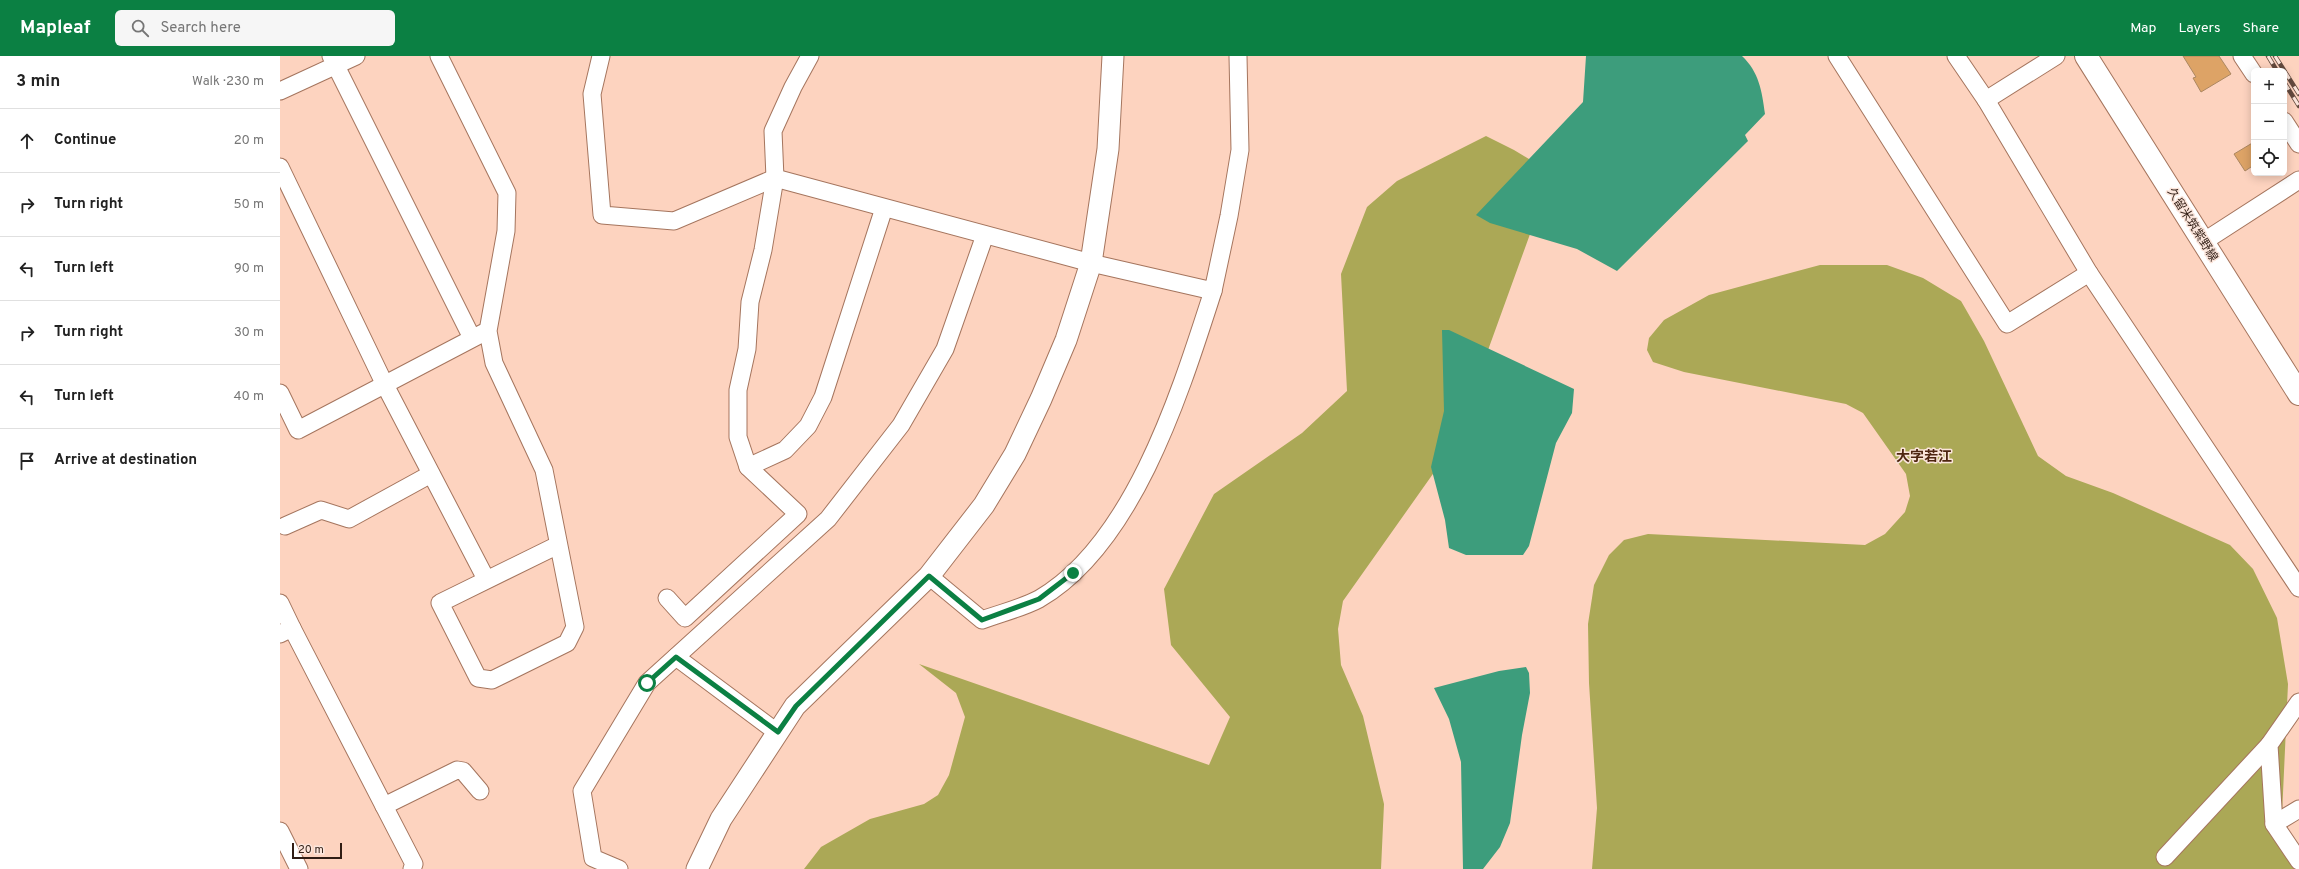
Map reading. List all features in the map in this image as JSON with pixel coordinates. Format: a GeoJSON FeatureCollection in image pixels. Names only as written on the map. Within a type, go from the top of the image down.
{"type":"FeatureCollection","features":[{"type":"Feature","properties":{"kind":"main road","name":"久留米筑紫野線"},"geometry":{"type":"LineString","coordinates":[[2086,56],[2299,394]]}},
{"type":"Feature","properties":{"kind":"street"},"geometry":{"type":"LineString","coordinates":[[280,91],[334,61],[356,56]]}},
{"type":"Feature","properties":{"kind":"street"},"geometry":{"type":"LineString","coordinates":[[439,56],[507,193],[506,231],[488,331],[494,363],[544,470],[575,626],[567,643],[492,680],[478,678],[440,603],[486,579],[558,545]]}},
{"type":"Feature","properties":{"kind":"street"},"geometry":{"type":"LineString","coordinates":[[601,56],[592,94],[602,215],[674,221],[775,178],[1091,263],[1213,291]]}},
{"type":"Feature","properties":{"kind":"street"},"geometry":{"type":"LineString","coordinates":[[666,598],[685,618],[798,514],[748,467],[738,437],[738,390],[747,349],[750,302],[763,250],[775,178],[772,131],[810,56]]}},
{"type":"Feature","properties":{"kind":"street"},"geometry":{"type":"LineString","coordinates":[[697,869],[721,819],[796,706],[929,576],[984,505],[1015,454],[1041,399],[1066,340],[1091,263],[1108,149],[1113,56]]}},
{"type":"Feature","properties":{"kind":"street"},"geometry":{"type":"LineString","coordinates":[[929,576],[982,620],[1039,599],[1078,568],[1101,545],[1153,454],[1182,385],[1213,291],[1229,216],[1240,150],[1238,56]]}},
{"type":"Feature","properties":{"kind":"street"},"geometry":{"type":"LineString","coordinates":[[1837,56],[2007,324],[2090,273]]}},
{"type":"Feature","properties":{"kind":"street"},"geometry":{"type":"LineString","coordinates":[[1956,56],[1986,100],[2090,273],[2299,588]]}},
{"type":"Feature","properties":{"kind":"street"},"geometry":{"type":"LineString","coordinates":[[1986,100],[2056,56]]}},
{"type":"Feature","properties":{"kind":"street"},"geometry":{"type":"LineString","coordinates":[[2242,56],[2251,70]]}},
{"type":"Feature","properties":{"kind":"street"},"geometry":{"type":"LineString","coordinates":[[334,61],[472,338]]}},
{"type":"Feature","properties":{"kind":"street"},"geometry":{"type":"LineString","coordinates":[[2287,126],[2299,144]]}},
{"type":"Feature","properties":{"kind":"street"},"geometry":{"type":"LineString","coordinates":[[280,167],[385,385],[486,579]]}},
{"type":"Feature","properties":{"kind":"street"},"geometry":{"type":"LineString","coordinates":[[2202,242],[2299,180]]}},
{"type":"Feature","properties":{"kind":"street"},"geometry":{"type":"LineString","coordinates":[[748,467],[785,450],[808,426],[822,397],[884,208]]}},
{"type":"Feature","properties":{"kind":"street"},"geometry":{"type":"LineString","coordinates":[[619,869],[594,858],[582,791],[647,683],[828,518],[901,425],[945,349],[985,235]]}},
{"type":"Feature","properties":{"kind":"street"},"geometry":{"type":"LineString","coordinates":[[280,393],[298,430],[488,331]]}},
{"type":"Feature","properties":{"kind":"street"},"geometry":{"type":"LineString","coordinates":[[285,526],[321,510],[349,519],[431,474]]}},
{"type":"Feature","properties":{"kind":"street"},"geometry":{"type":"LineString","coordinates":[[280,603],[286,631],[384,806],[414,864],[412,869]]}},
{"type":"Feature","properties":{"kind":"street"},"geometry":{"type":"LineString","coordinates":[[676,657],[778,732]]}},
{"type":"Feature","properties":{"kind":"street"},"geometry":{"type":"LineString","coordinates":[[2165,857],[2269,745],[2299,702]]}},
{"type":"Feature","properties":{"kind":"street"},"geometry":{"type":"LineString","coordinates":[[2269,745],[2274,824],[2299,861]]}},
{"type":"Feature","properties":{"kind":"street"},"geometry":{"type":"LineString","coordinates":[[384,806],[457,770],[463,771],[480,791]]}},
{"type":"Feature","properties":{"kind":"street"},"geometry":{"type":"LineString","coordinates":[[2274,824],[2299,809]]}},
{"type":"Feature","properties":{"kind":"street"},"geometry":{"type":"LineString","coordinates":[[280,831],[299,869]]}},
{"type":"Feature","properties":{"kind":"shaded area"},"geometry":{"type":"Polygon","coordinates":[[[1586,56],[1742,56],[1748,62],[1756,75],[1764,106],[1765,114],[1745,135],[1748,141],[1617,271],[1577,249],[1490,223],[1476,215],[1583,102],[1586,56]]]}},
{"type":"Feature","properties":{"kind":"shaded area"},"geometry":{"type":"Polygon","coordinates":[[[1486,136],[1539,165],[1538,212],[1458,433],[1435,471],[1343,601],[1338,629],[1341,665],[1363,716],[1384,804],[1381,869],[804,869],[821,847],[870,819],[924,804],[938,795],[949,775],[965,717],[956,693],[919,664],[1209,765],[1230,717],[1171,645],[1164,589],[1214,494],[1302,433],[1347,391],[1341,274],[1367,207],[1397,181],[1486,136]]]}},
{"type":"Feature","properties":{"kind":"shaded area"},"geometry":{"type":"Polygon","coordinates":[[[1820,265],[1887,265],[1923,278],[1961,301],[1984,341],[2038,456],[2066,476],[2113,493],[2230,545],[2253,569],[2277,618],[2288,684],[2282,815],[2299,854],[2299,869],[1592,869],[1597,808],[1589,683],[1588,624],[1594,585],[1609,555],[1624,540],[1648,534],[1865,545],[1885,534],[1905,512],[1910,496],[1906,474],[1863,413],[1846,404],[1684,372],[1653,362],[1647,350],[1649,338],[1664,320],[1709,295],[1820,265]]]}},
{"type":"Feature","properties":{"kind":"shaded area"},"geometry":{"type":"Polygon","coordinates":[[[1442,330],[1449,330],[1574,389],[1572,413],[1556,443],[1529,546],[1523,555],[1466,555],[1449,548],[1445,520],[1431,467],[1444,411],[1442,330]]]}},
{"type":"Feature","properties":{"kind":"shaded area"},"geometry":{"type":"Polygon","coordinates":[[[1526,667],[1529,673],[1530,693],[1522,735],[1510,823],[1500,847],[1483,869],[1463,869],[1461,762],[1449,719],[1434,688],[1499,671],[1526,667]]]}},
{"type":"Feature","properties":{"kind":"building"},"geometry":{"type":"Polygon","coordinates":[[[2183,56],[2219,56],[2231,74],[2201,92],[2193,78],[2196,77],[2183,56]]]}},
{"type":"Feature","properties":{"kind":"building"},"geometry":{"type":"Polygon","coordinates":[[[2251,144],[2251,167],[2245,171],[2234,154],[2251,144]]]}},
{"type":"Feature","properties":{"kind":"railway"},"geometry":{"type":"LineString","coordinates":[[2268,56],[2275,68]]}},
{"type":"Feature","properties":{"kind":"railway"},"geometry":{"type":"LineString","coordinates":[[2275,56],[2299,94]]}},
{"type":"Feature","properties":{"kind":"railway"},"geometry":{"type":"LineString","coordinates":[[2287,87],[2299,106]]}},
{"type":"Feature","properties":{"kind":"district","name":"大字若江"},"geometry":{"type":"Point","coordinates":[1924,457]}},
{"type":"Feature","properties":{"kind":"route"},"geometry":{"type":"LineString","coordinates":[[647,683],[676,657],[778,732],[796,706],[929,576],[982,620],[1039,599],[1073,573]]}}]}
